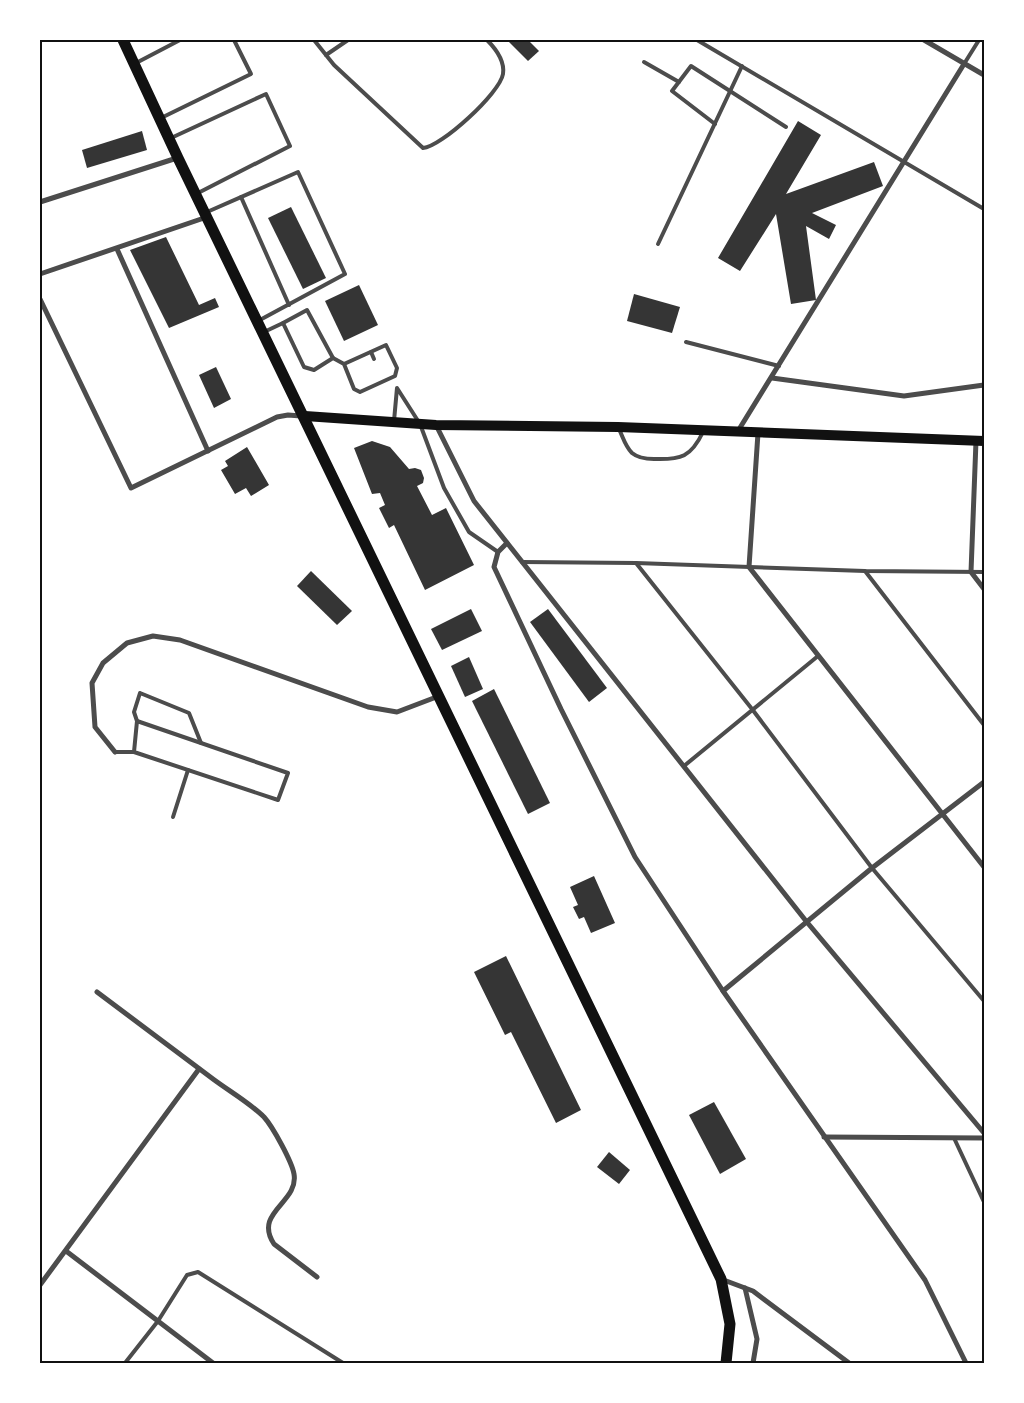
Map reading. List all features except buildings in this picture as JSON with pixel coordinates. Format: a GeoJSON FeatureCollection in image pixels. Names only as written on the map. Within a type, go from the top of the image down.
{"type":"FeatureCollection","features":[{"type":"Feature","properties":{"kind":"main road"},"geometry":{"type":"LineString","coordinates":[[123,40],[178,158],[305,416],[721,1279],[730,1324],[726,1363]]}},
{"type":"Feature","properties":{"kind":"main road"},"geometry":{"type":"LineString","coordinates":[[305,416],[436,425],[618,427],[980,441]]}},
{"type":"Feature","properties":{"kind":"street"},"geometry":{"type":"LineString","coordinates":[[924,40],[984,75]]}},
{"type":"Feature","properties":{"kind":"street"},"geometry":{"type":"LineString","coordinates":[[738,431],[964,64]]}},
{"type":"Feature","properties":{"kind":"street"},"geometry":{"type":"LineString","coordinates":[[40,202],[178,158]]}},
{"type":"Feature","properties":{"kind":"street"},"geometry":{"type":"LineString","coordinates":[[40,274],[117,249],[206,215]]}},
{"type":"Feature","properties":{"kind":"street"},"geometry":{"type":"LineString","coordinates":[[117,249],[208,450]]}},
{"type":"Feature","properties":{"kind":"street"},"geometry":{"type":"LineString","coordinates":[[40,299],[131,488],[277,418],[288,415],[305,416]]}},
{"type":"Feature","properties":{"kind":"street"},"geometry":{"type":"LineString","coordinates":[[772,378],[904,396],[984,385]]}},
{"type":"Feature","properties":{"kind":"street"},"geometry":{"type":"LineString","coordinates":[[436,425],[474,501],[506,543],[806,921],[984,1133]]}},
{"type":"Feature","properties":{"kind":"street"},"geometry":{"type":"LineString","coordinates":[[758,432],[749,567],[984,867]]}},
{"type":"Feature","properties":{"kind":"street"},"geometry":{"type":"LineString","coordinates":[[980,441],[971,572],[984,589]]}},
{"type":"Feature","properties":{"kind":"street"},"geometry":{"type":"LineString","coordinates":[[506,543],[498,552],[494,568],[561,709],[635,857],[723,991],[925,1280],[966,1363]]}},
{"type":"Feature","properties":{"kind":"street"},"geometry":{"type":"LineString","coordinates":[[115,752],[95,727],[92,683],[103,664],[127,643],[152,636],[180,640],[368,707],[397,712],[440,696]]}},
{"type":"Feature","properties":{"kind":"street"},"geometry":{"type":"LineString","coordinates":[[723,991],[872,868],[984,782]]}},
{"type":"Feature","properties":{"kind":"street"},"geometry":{"type":"LineString","coordinates":[[97,992],[265,1118],[290,1163],[294,1179],[291,1192],[270,1218],[267,1226],[269,1236],[274,1244],[317,1277]]}},
{"type":"Feature","properties":{"kind":"street"},"geometry":{"type":"LineString","coordinates":[[40,1285],[199,1069]]}},
{"type":"Feature","properties":{"kind":"street"},"geometry":{"type":"LineString","coordinates":[[824,1137],[984,1138]]}},
{"type":"Feature","properties":{"kind":"street"},"geometry":{"type":"LineString","coordinates":[[66,1251],[213,1363]]}},
{"type":"Feature","properties":{"kind":"street"},"geometry":{"type":"LineString","coordinates":[[721,1279],[754,1291],[849,1363]]}},
{"type":"Feature","properties":{"kind":"street"},"geometry":{"type":"LineString","coordinates":[[745,1288],[758,1339],[753,1363]]}},
{"type":"Feature","properties":{"kind":"lane"},"geometry":{"type":"LineString","coordinates":[[134,64],[180,40]]}},
{"type":"Feature","properties":{"kind":"lane"},"geometry":{"type":"LineString","coordinates":[[160,119],[251,74],[234,40]]}},
{"type":"Feature","properties":{"kind":"lane"},"geometry":{"type":"LineString","coordinates":[[314,40],[326,55],[423,148],[429,148],[491,97],[498,87],[504,73],[502,60],[496,49],[487,40]]}},
{"type":"Feature","properties":{"kind":"lane"},"geometry":{"type":"LineString","coordinates":[[326,55],[348,40]]}},
{"type":"Feature","properties":{"kind":"lane"},"geometry":{"type":"LineString","coordinates":[[697,40],[904,160],[984,209]]}},
{"type":"Feature","properties":{"kind":"lane"},"geometry":{"type":"LineString","coordinates":[[964,64],[979,40]]}},
{"type":"Feature","properties":{"kind":"lane"},"geometry":{"type":"LineString","coordinates":[[644,62],[679,82]]}},
{"type":"Feature","properties":{"kind":"lane"},"geometry":{"type":"LineString","coordinates":[[715,124],[672,92],[691,66],[786,127]]}},
{"type":"Feature","properties":{"kind":"lane"},"geometry":{"type":"LineString","coordinates":[[658,244],[742,66]]}},
{"type":"Feature","properties":{"kind":"lane"},"geometry":{"type":"LineString","coordinates":[[169,139],[266,94],[290,146],[196,194]]}},
{"type":"Feature","properties":{"kind":"lane"},"geometry":{"type":"LineString","coordinates":[[206,215],[298,172],[345,274],[258,321]]}},
{"type":"Feature","properties":{"kind":"lane"},"geometry":{"type":"LineString","coordinates":[[241,197],[289,305]]}},
{"type":"Feature","properties":{"kind":"lane"},"geometry":{"type":"LineString","coordinates":[[264,332],[307,310],[326,348],[333,358],[344,364],[354,389],[360,392],[395,376]]}},
{"type":"Feature","properties":{"kind":"lane"},"geometry":{"type":"LineString","coordinates":[[283,323],[298,348],[304,367],[314,370],[333,358]]}},
{"type":"Feature","properties":{"kind":"lane"},"geometry":{"type":"LineString","coordinates":[[314,335],[320,335]]}},
{"type":"Feature","properties":{"kind":"lane"},"geometry":{"type":"LineString","coordinates":[[686,342],[779,366]]}},
{"type":"Feature","properties":{"kind":"lane"},"geometry":{"type":"LineString","coordinates":[[344,364],[386,345],[397,368],[395,376],[397,388],[394,422]]}},
{"type":"Feature","properties":{"kind":"lane"},"geometry":{"type":"LineString","coordinates":[[320,349],[326,348]]}},
{"type":"Feature","properties":{"kind":"lane"},"geometry":{"type":"LineString","coordinates":[[371,352],[374,359]]}},
{"type":"Feature","properties":{"kind":"lane"},"geometry":{"type":"LineString","coordinates":[[359,358],[362,365]]}},
{"type":"Feature","properties":{"kind":"lane"},"geometry":{"type":"LineString","coordinates":[[381,375],[384,381]]}},
{"type":"Feature","properties":{"kind":"lane"},"geometry":{"type":"LineString","coordinates":[[370,380],[373,387]]}},
{"type":"Feature","properties":{"kind":"lane"},"geometry":{"type":"LineString","coordinates":[[397,388],[420,424],[444,488],[469,532],[498,552]]}},
{"type":"Feature","properties":{"kind":"lane"},"geometry":{"type":"LineString","coordinates":[[618,427],[626,446],[634,454],[647,459],[672,460],[685,456],[696,447],[704,430]]}},
{"type":"Feature","properties":{"kind":"lane"},"geometry":{"type":"LineString","coordinates":[[522,562],[636,563],[865,571],[984,572]]}},
{"type":"Feature","properties":{"kind":"lane"},"geometry":{"type":"LineString","coordinates":[[636,563],[752,709],[872,868],[984,1001]]}},
{"type":"Feature","properties":{"kind":"lane"},"geometry":{"type":"LineString","coordinates":[[865,571],[984,725]]}},
{"type":"Feature","properties":{"kind":"lane"},"geometry":{"type":"LineString","coordinates":[[684,766],[818,656]]}},
{"type":"Feature","properties":{"kind":"lane"},"geometry":{"type":"LineString","coordinates":[[134,752],[137,721],[134,712],[140,693],[189,713],[202,743]]}},
{"type":"Feature","properties":{"kind":"lane"},"geometry":{"type":"LineString","coordinates":[[115,752],[134,752],[278,800],[288,773],[137,721]]}},
{"type":"Feature","properties":{"kind":"lane"},"geometry":{"type":"LineString","coordinates":[[173,817],[188,770]]}},
{"type":"Feature","properties":{"kind":"lane"},"geometry":{"type":"LineString","coordinates":[[954,1138],[984,1202]]}},
{"type":"Feature","properties":{"kind":"lane"},"geometry":{"type":"LineString","coordinates":[[125,1363],[158,1321],[187,1275],[198,1272],[343,1363]]}}]}
